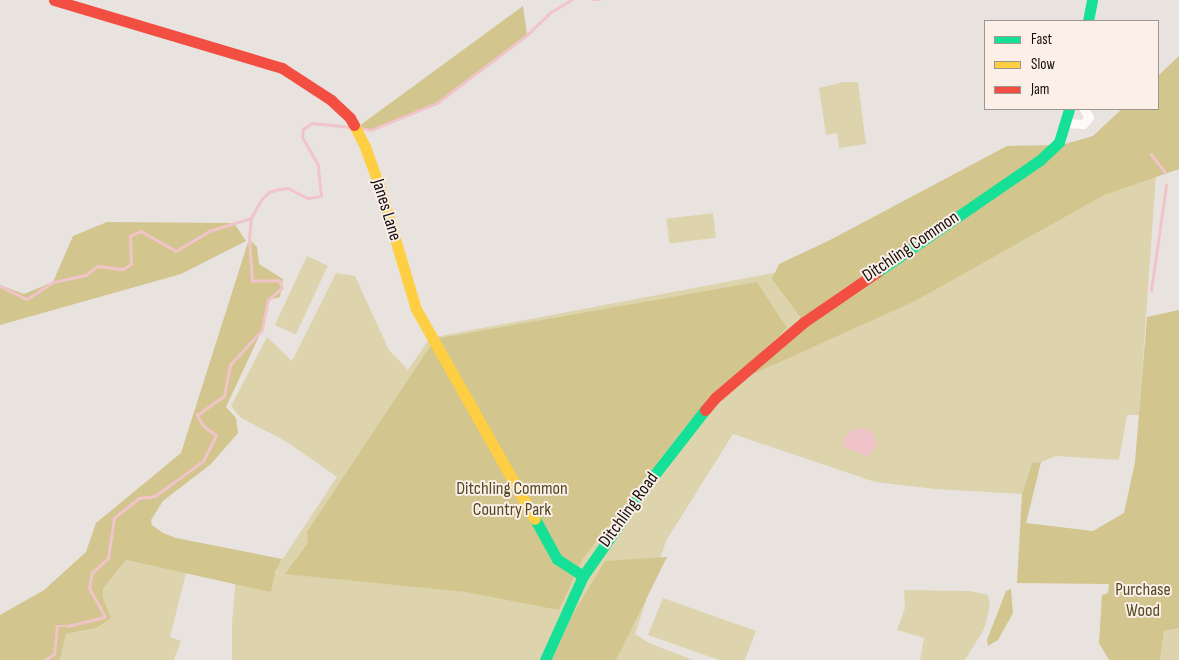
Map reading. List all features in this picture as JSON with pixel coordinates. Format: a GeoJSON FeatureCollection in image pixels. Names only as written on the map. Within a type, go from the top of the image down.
{"type":"FeatureCollection","features":[{"type":"Feature","properties":{"kind":"street","name":"Janes Lane"},"geometry":{"type":"LineString","coordinates":[[54,0],[282,68],[331,100],[350,118],[379,185],[416,309],[557,559],[583,576]]}},
{"type":"Feature","properties":{"kind":"street"},"geometry":{"type":"LineString","coordinates":[[1088,20],[1092,0]]}},
{"type":"Feature","properties":{"kind":"street","name":"Ditchling Common"},"geometry":{"type":"LineString","coordinates":[[738,378],[804,322],[1040,160],[1056,146],[1066,123],[1069,110]]}},
{"type":"Feature","properties":{"kind":"street"},"geometry":{"type":"LineString","coordinates":[[1066,123],[1083,124],[1089,117],[1085,110]]}},
{"type":"Feature","properties":{"kind":"street","name":"Ditchling Road"},"geometry":{"type":"LineString","coordinates":[[545,660],[583,576],[651,479],[715,398],[738,378]]}},
{"type":"Feature","properties":{"kind":"green space"},"geometry":{"type":"Polygon","coordinates":[[[523,6],[527,35],[437,103],[371,130],[355,129],[523,6]]]}},
{"type":"Feature","properties":{"kind":"green space","name":"Ditchling Common Country Park"},"geometry":{"type":"Polygon","coordinates":[[[1179,56],[1179,169],[1156,176],[1139,415],[1127,415],[1119,460],[1056,456],[1041,462],[1032,463],[1022,494],[935,489],[875,482],[733,434],[666,541],[635,634],[649,643],[693,660],[232,660],[232,623],[237,565],[276,573],[278,566],[337,477],[287,442],[241,418],[231,406],[267,337],[292,361],[336,273],[355,276],[389,350],[408,370],[430,338],[778,272],[1093,136],[1121,110],[1159,110],[1159,75],[1179,56]]]}},
{"type":"Feature","properties":{"kind":"green space"},"geometry":{"type":"Polygon","coordinates":[[[1179,56],[1179,169],[1104,195],[915,301],[729,385],[804,322],[772,279],[779,264],[830,240],[1007,146],[1062,145],[1093,136],[1121,110],[1159,110],[1159,75],[1179,56]]]}},
{"type":"Feature","properties":{"kind":"green space"},"geometry":{"type":"Polygon","coordinates":[[[843,82],[858,82],[866,144],[839,148],[837,133],[826,135],[819,88],[843,82]]]}},
{"type":"Feature","properties":{"kind":"green space"},"geometry":{"type":"Polygon","coordinates":[[[713,213],[716,238],[669,244],[666,219],[713,213]]]}},
{"type":"Feature","properties":{"kind":"green space"},"geometry":{"type":"Polygon","coordinates":[[[107,222],[234,223],[246,241],[181,274],[0,325],[0,285],[24,294],[53,282],[73,236],[107,222]]]}},
{"type":"Feature","properties":{"kind":"green space"},"geometry":{"type":"Polygon","coordinates":[[[249,239],[257,247],[259,264],[283,279],[280,297],[268,300],[262,330],[226,407],[236,418],[238,433],[211,464],[163,501],[151,520],[152,525],[163,533],[176,538],[282,559],[275,573],[271,592],[126,560],[103,589],[103,598],[111,618],[96,628],[66,634],[60,660],[0,660],[0,615],[44,590],[86,552],[96,523],[181,453],[249,239]]]}},
{"type":"Feature","properties":{"kind":"green space"},"geometry":{"type":"Polygon","coordinates":[[[307,256],[328,266],[296,335],[275,325],[307,256]]]}},
{"type":"Feature","properties":{"kind":"green space"},"geometry":{"type":"Polygon","coordinates":[[[757,282],[787,328],[687,424],[582,560],[559,610],[466,592],[285,574],[308,543],[307,532],[435,339],[757,282]]]}},
{"type":"Feature","properties":{"kind":"green space","name":"Purchase Wood"},"geometry":{"type":"Polygon","coordinates":[[[1179,310],[1179,628],[1164,631],[1160,660],[1109,660],[1099,643],[1102,595],[1108,593],[1109,584],[1017,583],[1022,494],[1032,463],[1041,462],[1026,523],[1093,531],[1124,513],[1135,462],[1147,317],[1179,310]]]}},
{"type":"Feature","properties":{"kind":"green space"},"geometry":{"type":"Polygon","coordinates":[[[667,557],[616,660],[552,660],[573,614],[605,561],[667,557]]]}},
{"type":"Feature","properties":{"kind":"green space"},"geometry":{"type":"Polygon","coordinates":[[[126,560],[186,573],[170,637],[181,641],[174,660],[60,660],[66,634],[96,628],[103,598],[103,589],[126,560]]]}},
{"type":"Feature","properties":{"kind":"green space"},"geometry":{"type":"Polygon","coordinates":[[[1011,589],[1013,613],[998,640],[988,646],[987,640],[1006,591],[1011,589]]]}},
{"type":"Feature","properties":{"kind":"green space"},"geometry":{"type":"Polygon","coordinates":[[[904,590],[970,591],[988,595],[990,606],[984,629],[965,660],[920,660],[924,638],[897,630],[905,608],[904,590]]]}},
{"type":"Feature","properties":{"kind":"green space"},"geometry":{"type":"Polygon","coordinates":[[[663,598],[756,631],[745,660],[719,660],[648,635],[663,598]]]}},
{"type":"Feature","properties":{"kind":"green space"},"geometry":{"type":"Polygon","coordinates":[[[1179,628],[1179,660],[1160,660],[1164,631],[1179,628]]]}},
{"type":"Feature","properties":{"kind":"shaded area"},"geometry":{"type":"Polygon","coordinates":[[[865,428],[872,432],[877,443],[869,457],[844,447],[843,439],[855,429],[865,428]]]}},
{"type":"Feature","properties":{"kind":"waterway"},"geometry":{"type":"LineString","coordinates":[[360,128],[371,130],[437,103],[527,35],[551,12],[571,0]]}},
{"type":"Feature","properties":{"kind":"waterway"},"geometry":{"type":"LineString","coordinates":[[593,0],[600,0]]}},
{"type":"Feature","properties":{"kind":"waterway"},"geometry":{"type":"LineString","coordinates":[[45,660],[54,654],[57,626],[68,626],[105,617],[89,588],[92,573],[108,558],[114,518],[139,498],[155,496],[203,461],[216,436],[203,426],[197,415],[224,396],[230,365],[262,330],[268,300],[282,288],[279,281],[252,281],[249,239],[251,218],[261,200],[269,192],[288,188],[308,198],[321,196],[318,165],[302,137],[303,129],[312,123],[350,127]]}},
{"type":"Feature","properties":{"kind":"waterway"},"geometry":{"type":"LineString","coordinates":[[1151,154],[1165,172]]}},
{"type":"Feature","properties":{"kind":"waterway"},"geometry":{"type":"LineString","coordinates":[[1151,291],[1166,185]]}},
{"type":"Feature","properties":{"kind":"waterway"},"geometry":{"type":"LineString","coordinates":[[0,286],[27,299],[53,282],[86,275],[97,266],[123,269],[131,264],[130,236],[141,231],[176,251],[209,231],[251,218]]}},
{"type":"Feature","properties":{"kind":"traffic: fast"},"geometry":{"type":"LineString","coordinates":[[1088,20],[1092,0]]}},
{"type":"Feature","properties":{"kind":"traffic: fast"},"geometry":{"type":"LineString","coordinates":[[877,272],[1040,160],[1059,142],[1069,110]]}},
{"type":"Feature","properties":{"kind":"traffic: fast"},"geometry":{"type":"LineString","coordinates":[[545,660],[583,576],[651,479],[705,410]]}},
{"type":"Feature","properties":{"kind":"traffic: fast"},"geometry":{"type":"LineString","coordinates":[[535,519],[557,559],[583,576]]}},
{"type":"Feature","properties":{"kind":"traffic: slow"},"geometry":{"type":"LineString","coordinates":[[354,125],[365,147],[379,185],[416,309],[535,519]]}},
{"type":"Feature","properties":{"kind":"traffic: jam"},"geometry":{"type":"LineString","coordinates":[[54,0],[282,68],[331,100],[350,118],[354,125]]}},
{"type":"Feature","properties":{"kind":"traffic: jam"},"geometry":{"type":"LineString","coordinates":[[705,410],[715,398],[804,322],[877,272]]}}]}
